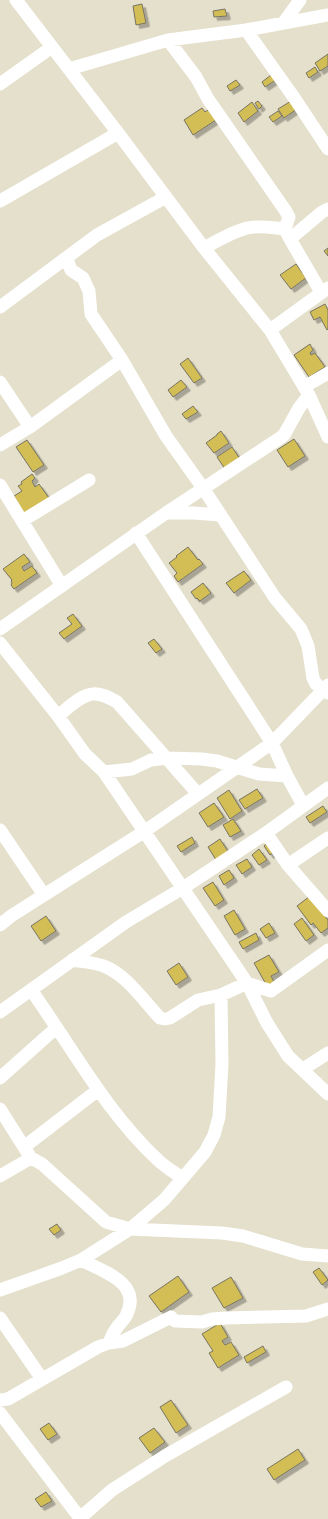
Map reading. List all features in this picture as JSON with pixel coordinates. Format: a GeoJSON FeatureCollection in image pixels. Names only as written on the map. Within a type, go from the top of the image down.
{"type":"FeatureCollection","features":[{"type":"Feature","properties":{"kind":"street"},"geometry":{"type":"LineString","coordinates":[[16,0],[204,248],[270,330],[307,391],[328,437]]}},
{"type":"Feature","properties":{"kind":"street"},"geometry":{"type":"LineString","coordinates":[[284,22],[300,0]]}},
{"type":"Feature","properties":{"kind":"street"},"geometry":{"type":"LineString","coordinates":[[69,69],[168,40],[246,30],[328,15]]}},
{"type":"Feature","properties":{"kind":"street"},"geometry":{"type":"LineString","coordinates":[[246,30],[328,149]]}},
{"type":"Feature","properties":{"kind":"street"},"geometry":{"type":"LineString","coordinates":[[168,40],[196,77],[208,99],[285,210],[289,217],[288,234],[325,290],[270,330]]}},
{"type":"Feature","properties":{"kind":"street"},"geometry":{"type":"LineString","coordinates":[[0,84],[52,47]]}},
{"type":"Feature","properties":{"kind":"street"},"geometry":{"type":"LineString","coordinates":[[0,201],[118,133]]}},
{"type":"Feature","properties":{"kind":"street"},"geometry":{"type":"LineString","coordinates":[[0,307],[67,259],[97,235],[166,197]]}},
{"type":"Feature","properties":{"kind":"street"},"geometry":{"type":"LineString","coordinates":[[204,248],[247,228],[259,227],[288,234],[328,209]]}},
{"type":"Feature","properties":{"kind":"street"},"geometry":{"type":"LineString","coordinates":[[0,925],[5,914],[44,895],[145,831],[272,743],[326,689],[316,684],[313,678],[308,646],[301,629],[275,598],[203,488],[166,436],[122,360],[91,314],[89,292],[83,278],[71,270],[67,259]]}},
{"type":"Feature","properties":{"kind":"street"},"geometry":{"type":"LineString","coordinates":[[0,445],[30,427],[122,360]]}},
{"type":"Feature","properties":{"kind":"street"},"geometry":{"type":"LineString","coordinates":[[0,629],[166,513],[284,435],[307,391],[328,373]]}},
{"type":"Feature","properties":{"kind":"street"},"geometry":{"type":"LineString","coordinates":[[0,382],[30,427]]}},
{"type":"Feature","properties":{"kind":"street"},"geometry":{"type":"LineString","coordinates":[[22,521],[89,480]]}},
{"type":"Feature","properties":{"kind":"street"},"geometry":{"type":"LineString","coordinates":[[0,485],[62,586]]}},
{"type":"Feature","properties":{"kind":"street"},"geometry":{"type":"LineString","coordinates":[[166,513],[221,515]]}},
{"type":"Feature","properties":{"kind":"street"},"geometry":{"type":"LineString","coordinates":[[136,534],[272,743],[287,776],[304,805]]}},
{"type":"Feature","properties":{"kind":"street"},"geometry":{"type":"LineString","coordinates":[[0,643],[58,716],[85,754],[104,772],[247,984],[266,1023],[288,1056],[328,1094]]}},
{"type":"Feature","properties":{"kind":"street"},"geometry":{"type":"LineString","coordinates":[[58,716],[82,698],[93,694],[105,696],[117,702],[198,794]]}},
{"type":"Feature","properties":{"kind":"street"},"geometry":{"type":"LineString","coordinates":[[104,772],[132,769],[150,760],[167,758],[217,761],[259,774],[287,776]]}},
{"type":"Feature","properties":{"kind":"street"},"geometry":{"type":"LineString","coordinates":[[0,1012],[126,922],[183,888],[266,833],[328,788]]}},
{"type":"Feature","properties":{"kind":"street"},"geometry":{"type":"LineString","coordinates":[[0,830],[44,895]]}},
{"type":"Feature","properties":{"kind":"street"},"geometry":{"type":"LineString","coordinates":[[266,833],[288,865],[328,911]]}},
{"type":"Feature","properties":{"kind":"street"},"geometry":{"type":"LineString","coordinates":[[288,865],[328,838]]}},
{"type":"Feature","properties":{"kind":"street"},"geometry":{"type":"LineString","coordinates":[[72,960],[93,962],[106,966],[120,975],[160,1018],[165,1019],[170,1018],[205,997],[221,995],[247,984],[271,991],[328,950]]}},
{"type":"Feature","properties":{"kind":"street"},"geometry":{"type":"LineString","coordinates":[[31,990],[98,1090],[127,1127],[158,1161],[182,1178]]}},
{"type":"Feature","properties":{"kind":"street"},"geometry":{"type":"LineString","coordinates":[[0,1290],[81,1260],[130,1229],[164,1200],[204,1152],[214,1136],[219,1116],[222,1064],[221,995]]}},
{"type":"Feature","properties":{"kind":"street"},"geometry":{"type":"LineString","coordinates":[[0,1078],[56,1028]]}},
{"type":"Feature","properties":{"kind":"street"},"geometry":{"type":"LineString","coordinates":[[303,1069],[328,1053]]}},
{"type":"Feature","properties":{"kind":"street"},"geometry":{"type":"LineString","coordinates":[[0,1176],[98,1090]]}},
{"type":"Feature","properties":{"kind":"street"},"geometry":{"type":"LineString","coordinates":[[0,1109],[28,1152],[106,1222],[130,1229],[222,1233],[243,1236],[302,1254],[328,1256]]}},
{"type":"Feature","properties":{"kind":"street"},"geometry":{"type":"LineString","coordinates":[[81,1260],[123,1283],[128,1290],[130,1306],[125,1318],[113,1334],[109,1343]]}},
{"type":"Feature","properties":{"kind":"street"},"geometry":{"type":"LineString","coordinates":[[0,1400],[8,1399],[109,1343],[123,1341],[171,1317],[175,1321],[202,1322],[212,1319],[226,1318],[306,1316],[328,1309]]}},
{"type":"Feature","properties":{"kind":"street"},"geometry":{"type":"LineString","coordinates":[[0,1318],[42,1379]]}},
{"type":"Feature","properties":{"kind":"street"},"geometry":{"type":"LineString","coordinates":[[0,1413],[80,1519],[112,1490],[165,1456],[286,1387]]}},
{"type":"Feature","properties":{"kind":"building"},"geometry":{"type":"Polygon","coordinates":[[[142,4],[146,23],[136,25],[133,6],[142,4]]]}},
{"type":"Feature","properties":{"kind":"building"},"geometry":{"type":"Polygon","coordinates":[[[225,9],[227,16],[214,17],[213,11],[225,9]]]}},
{"type":"Feature","properties":{"kind":"building"},"geometry":{"type":"Polygon","coordinates":[[[328,54],[328,66],[320,71],[315,63],[328,54]]]}},
{"type":"Feature","properties":{"kind":"building"},"geometry":{"type":"Polygon","coordinates":[[[315,67],[318,72],[309,78],[306,73],[315,67]]]}},
{"type":"Feature","properties":{"kind":"building"},"geometry":{"type":"Polygon","coordinates":[[[271,75],[276,80],[265,87],[262,82],[271,75]]]}},
{"type":"Feature","properties":{"kind":"building"},"geometry":{"type":"Polygon","coordinates":[[[236,80],[240,85],[230,91],[227,86],[236,80]]]}},
{"type":"Feature","properties":{"kind":"building"},"geometry":{"type":"Polygon","coordinates":[[[258,101],[262,106],[259,109],[255,103],[258,101]]]}},
{"type":"Feature","properties":{"kind":"building"},"geometry":{"type":"Polygon","coordinates":[[[291,101],[297,109],[284,118],[278,109],[291,101]]]}},
{"type":"Feature","properties":{"kind":"building"},"geometry":{"type":"Polygon","coordinates":[[[252,102],[258,111],[244,122],[238,113],[252,102]]]}},
{"type":"Feature","properties":{"kind":"building"},"geometry":{"type":"Polygon","coordinates":[[[202,108],[205,112],[208,110],[219,118],[193,135],[184,120],[202,108]]]}},
{"type":"Feature","properties":{"kind":"building"},"geometry":{"type":"Polygon","coordinates":[[[278,111],[282,116],[273,122],[269,117],[278,111]]]}},
{"type":"Feature","properties":{"kind":"building"},"geometry":{"type":"Polygon","coordinates":[[[328,248],[328,256],[324,251],[328,248]]]}},
{"type":"Feature","properties":{"kind":"building"},"geometry":{"type":"Polygon","coordinates":[[[296,264],[306,278],[291,289],[280,275],[296,264]]]}},
{"type":"Feature","properties":{"kind":"building"},"geometry":{"type":"Polygon","coordinates":[[[325,304],[328,310],[327,330],[320,317],[314,320],[310,312],[325,304]]]}},
{"type":"Feature","properties":{"kind":"building"},"geometry":{"type":"Polygon","coordinates":[[[310,344],[313,350],[310,353],[311,355],[315,353],[325,367],[309,377],[294,355],[310,344]]]}},
{"type":"Feature","properties":{"kind":"building"},"geometry":{"type":"Polygon","coordinates":[[[188,358],[202,378],[194,383],[180,364],[188,358]]]}},
{"type":"Feature","properties":{"kind":"building"},"geometry":{"type":"Polygon","coordinates":[[[181,380],[187,387],[173,397],[168,390],[181,380]]]}},
{"type":"Feature","properties":{"kind":"building"},"geometry":{"type":"Polygon","coordinates":[[[193,406],[198,412],[186,419],[182,414],[193,406]]]}},
{"type":"Feature","properties":{"kind":"building"},"geometry":{"type":"Polygon","coordinates":[[[221,431],[229,443],[214,453],[206,443],[221,431]]]}},
{"type":"Feature","properties":{"kind":"building"},"geometry":{"type":"Polygon","coordinates":[[[294,439],[305,456],[288,467],[277,450],[294,439]]]}},
{"type":"Feature","properties":{"kind":"building"},"geometry":{"type":"Polygon","coordinates":[[[27,440],[44,465],[33,472],[16,447],[27,440]]]}},
{"type":"Feature","properties":{"kind":"building"},"geometry":{"type":"Polygon","coordinates":[[[232,447],[240,459],[225,469],[217,457],[232,447]]]}},
{"type":"Feature","properties":{"kind":"building"},"geometry":{"type":"Polygon","coordinates":[[[32,474],[35,478],[32,481],[35,487],[39,484],[49,498],[24,514],[14,496],[22,491],[18,486],[22,484],[21,482],[32,474]]]}},
{"type":"Feature","properties":{"kind":"building"},"geometry":{"type":"Polygon","coordinates":[[[188,547],[203,564],[178,582],[174,576],[177,573],[169,563],[188,547]]]}},
{"type":"Feature","properties":{"kind":"building"},"geometry":{"type":"Polygon","coordinates":[[[24,554],[30,562],[22,567],[24,571],[32,566],[37,573],[14,589],[11,585],[12,580],[3,569],[24,554]]]}},
{"type":"Feature","properties":{"kind":"building"},"geometry":{"type":"Polygon","coordinates":[[[244,571],[251,580],[234,593],[226,583],[244,571]]]}},
{"type":"Feature","properties":{"kind":"building"},"geometry":{"type":"Polygon","coordinates":[[[203,583],[211,593],[200,601],[197,598],[196,599],[191,592],[203,583]]]}},
{"type":"Feature","properties":{"kind":"building"},"geometry":{"type":"Polygon","coordinates":[[[73,614],[82,626],[64,639],[59,633],[72,624],[67,618],[73,614]]]}},
{"type":"Feature","properties":{"kind":"building"},"geometry":{"type":"Polygon","coordinates":[[[154,639],[162,649],[156,653],[148,643],[154,639]]]}},
{"type":"Feature","properties":{"kind":"building"},"geometry":{"type":"Polygon","coordinates":[[[257,789],[263,798],[245,809],[239,800],[257,789]]]}},
{"type":"Feature","properties":{"kind":"building"},"geometry":{"type":"Polygon","coordinates":[[[229,790],[242,811],[230,819],[217,798],[229,790]]]}},
{"type":"Feature","properties":{"kind":"building"},"geometry":{"type":"Polygon","coordinates":[[[214,803],[224,817],[208,827],[199,813],[214,803]]]}},
{"type":"Feature","properties":{"kind":"building"},"geometry":{"type":"Polygon","coordinates":[[[323,806],[327,812],[310,823],[306,817],[323,806]]]}},
{"type":"Feature","properties":{"kind":"building"},"geometry":{"type":"Polygon","coordinates":[[[233,819],[241,831],[230,837],[223,825],[233,819]]]}},
{"type":"Feature","properties":{"kind":"building"},"geometry":{"type":"Polygon","coordinates":[[[192,837],[195,843],[181,852],[177,846],[192,837]]]}},
{"type":"Feature","properties":{"kind":"building"},"geometry":{"type":"Polygon","coordinates":[[[220,839],[229,853],[216,860],[208,847],[220,839]]]}},
{"type":"Feature","properties":{"kind":"building"},"geometry":{"type":"Polygon","coordinates":[[[270,841],[277,850],[270,855],[264,846],[270,841]]]}},
{"type":"Feature","properties":{"kind":"building"},"geometry":{"type":"Polygon","coordinates":[[[259,849],[267,860],[259,865],[252,855],[259,849]]]}},
{"type":"Feature","properties":{"kind":"building"},"geometry":{"type":"Polygon","coordinates":[[[247,859],[252,867],[242,874],[236,865],[247,859]]]}},
{"type":"Feature","properties":{"kind":"building"},"geometry":{"type":"Polygon","coordinates":[[[229,870],[234,878],[224,885],[219,876],[229,870]]]}},
{"type":"Feature","properties":{"kind":"building"},"geometry":{"type":"Polygon","coordinates":[[[213,882],[224,900],[215,906],[203,888],[213,882]]]}},
{"type":"Feature","properties":{"kind":"building"},"geometry":{"type":"Polygon","coordinates":[[[310,896],[328,920],[328,928],[321,933],[313,923],[311,925],[297,906],[310,896]]]}},
{"type":"Feature","properties":{"kind":"building"},"geometry":{"type":"Polygon","coordinates":[[[234,910],[245,929],[235,935],[224,916],[234,910]]]}},
{"type":"Feature","properties":{"kind":"building"},"geometry":{"type":"Polygon","coordinates":[[[46,916],[56,931],[41,941],[31,926],[46,916]]]}},
{"type":"Feature","properties":{"kind":"building"},"geometry":{"type":"Polygon","coordinates":[[[302,918],[314,935],[306,941],[294,924],[302,918]]]}},
{"type":"Feature","properties":{"kind":"building"},"geometry":{"type":"Polygon","coordinates":[[[269,923],[275,933],[266,938],[260,929],[269,923]]]}},
{"type":"Feature","properties":{"kind":"building"},"geometry":{"type":"Polygon","coordinates":[[[256,933],[259,940],[243,949],[239,942],[256,933]]]}},
{"type":"Feature","properties":{"kind":"building"},"geometry":{"type":"Polygon","coordinates":[[[269,955],[279,972],[271,976],[274,982],[267,986],[254,963],[269,955]]]}},
{"type":"Feature","properties":{"kind":"building"},"geometry":{"type":"Polygon","coordinates":[[[179,963],[188,977],[176,985],[167,971],[179,963]]]}},
{"type":"Feature","properties":{"kind":"building"},"geometry":{"type":"Polygon","coordinates":[[[57,1224],[61,1230],[54,1235],[49,1229],[57,1224]]]}},
{"type":"Feature","properties":{"kind":"building"},"geometry":{"type":"Polygon","coordinates":[[[319,1268],[328,1280],[322,1285],[313,1272],[319,1268]]]}},
{"type":"Feature","properties":{"kind":"building"},"geometry":{"type":"Polygon","coordinates":[[[178,1276],[189,1292],[161,1312],[149,1296],[178,1276]]]}},
{"type":"Feature","properties":{"kind":"building"},"geometry":{"type":"Polygon","coordinates":[[[231,1277],[243,1298],[224,1308],[212,1288],[231,1277]]]}},
{"type":"Feature","properties":{"kind":"building"},"geometry":{"type":"Polygon","coordinates":[[[220,1323],[228,1337],[222,1341],[225,1345],[231,1342],[239,1355],[218,1368],[209,1353],[213,1351],[202,1334],[220,1323]]]}},
{"type":"Feature","properties":{"kind":"building"},"geometry":{"type":"Polygon","coordinates":[[[263,1346],[266,1352],[247,1363],[244,1357],[263,1346]]]}},
{"type":"Feature","properties":{"kind":"building"},"geometry":{"type":"Polygon","coordinates":[[[171,1400],[188,1425],[176,1433],[160,1407],[171,1400]]]}},
{"type":"Feature","properties":{"kind":"building"},"geometry":{"type":"Polygon","coordinates":[[[49,1423],[57,1434],[48,1440],[40,1429],[49,1423]]]}},
{"type":"Feature","properties":{"kind":"building"},"geometry":{"type":"Polygon","coordinates":[[[154,1428],[165,1442],[150,1453],[139,1438],[154,1428]]]}},
{"type":"Feature","properties":{"kind":"building"},"geometry":{"type":"Polygon","coordinates":[[[298,1449],[305,1460],[274,1480],[267,1469],[298,1449]]]}},
{"type":"Feature","properties":{"kind":"building"},"geometry":{"type":"Polygon","coordinates":[[[46,1492],[52,1501],[41,1507],[35,1499],[46,1492]]]}}]}
